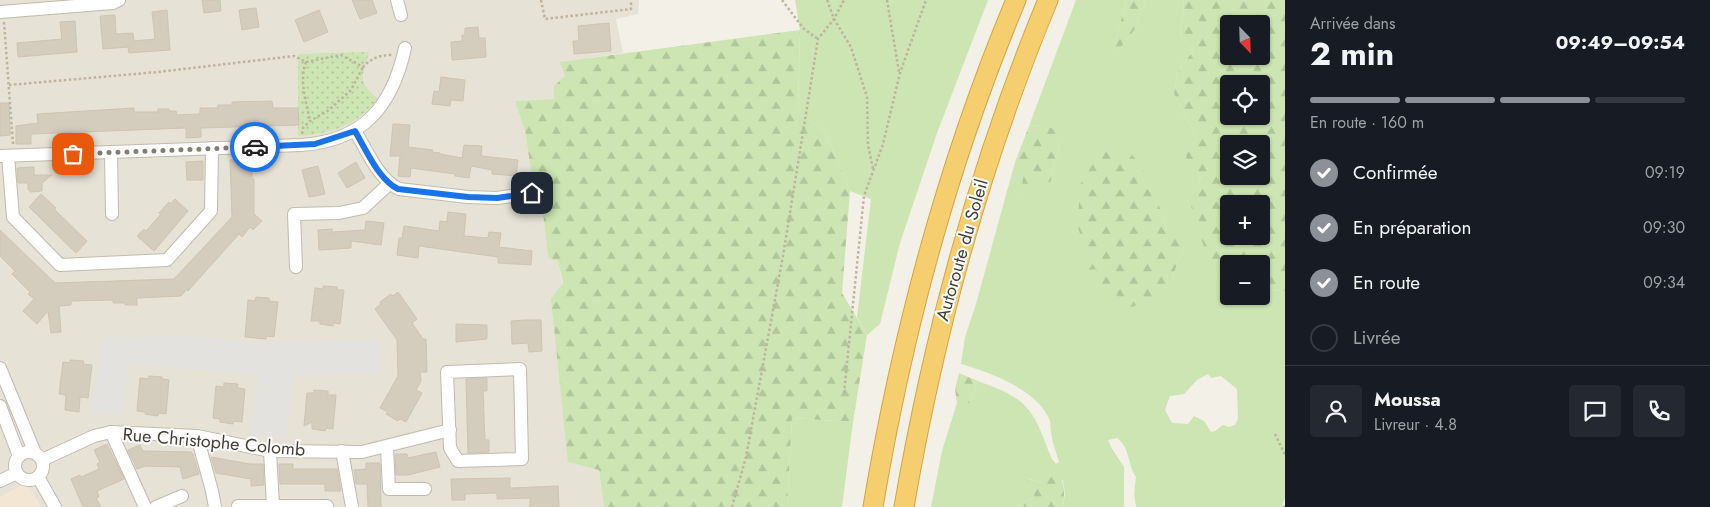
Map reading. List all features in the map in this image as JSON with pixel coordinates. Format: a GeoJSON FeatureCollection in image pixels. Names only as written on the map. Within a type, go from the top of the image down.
{"type":"FeatureCollection","features":[{"type":"Feature","properties":{"kind":"highway","name":"Autoroute du Soleil"},"geometry":{"type":"LineString","coordinates":[[873,507],[897,380],[934,236],[978,97],[1016,0]]}},
{"type":"Feature","properties":{"kind":"highway","name":"Autoroute du Soleil"},"geometry":{"type":"LineString","coordinates":[[904,507],[931,367],[963,244],[1004,112],[1048,0]]}},
{"type":"Feature","properties":{"kind":"street"},"geometry":{"type":"LineString","coordinates":[[1,12],[113,3],[119,0]]}},
{"type":"Feature","properties":{"kind":"street"},"geometry":{"type":"LineString","coordinates":[[396,0],[401,15]]}},
{"type":"Feature","properties":{"kind":"street"},"geometry":{"type":"LineString","coordinates":[[212,148],[211,211],[167,260],[60,265],[13,217],[7,156],[212,148],[301,145],[315,144],[355,131],[371,119],[389,96],[400,70],[404,51]]}},
{"type":"Feature","properties":{"kind":"street"},"geometry":{"type":"LineString","coordinates":[[355,131],[389,184],[398,189],[468,197],[497,198],[532,193]]}},
{"type":"Feature","properties":{"kind":"street"},"geometry":{"type":"LineString","coordinates":[[111,152],[112,214]]}},
{"type":"Feature","properties":{"kind":"street"},"geometry":{"type":"LineString","coordinates":[[296,266],[294,214],[339,213],[363,208],[389,184]]}},
{"type":"Feature","properties":{"kind":"street"},"geometry":{"type":"LineString","coordinates":[[0,368],[43,466],[38,477]]}},
{"type":"Feature","properties":{"kind":"street"},"geometry":{"type":"LineString","coordinates":[[520,370],[522,459],[458,461],[450,448],[450,430],[447,372],[520,370]]}},
{"type":"Feature","properties":{"kind":"street"},"geometry":{"type":"LineString","coordinates":[[0,406],[19,456]]}},
{"type":"Feature","properties":{"kind":"street","name":"Rue Christophe Colomb"},"geometry":{"type":"LineString","coordinates":[[38,457],[111,432],[197,436],[270,451],[362,452],[450,430]]}},
{"type":"Feature","properties":{"kind":"street"},"geometry":{"type":"LineString","coordinates":[[111,432],[145,507]]}},
{"type":"Feature","properties":{"kind":"street"},"geometry":{"type":"LineString","coordinates":[[197,436],[215,507]]}},
{"type":"Feature","properties":{"kind":"street"},"geometry":{"type":"LineString","coordinates":[[387,447],[389,489],[425,489]]}},
{"type":"Feature","properties":{"kind":"street"},"geometry":{"type":"LineString","coordinates":[[270,451],[273,506]]}},
{"type":"Feature","properties":{"kind":"street"},"geometry":{"type":"LineString","coordinates":[[342,451],[352,507]]}},
{"type":"Feature","properties":{"kind":"street"},"geometry":{"type":"LineString","coordinates":[[38,457],[25,452],[19,456],[16,464],[17,473],[27,480],[38,477]]}},
{"type":"Feature","properties":{"kind":"street"},"geometry":{"type":"LineString","coordinates":[[0,481],[17,473]]}},
{"type":"Feature","properties":{"kind":"street"},"geometry":{"type":"LineString","coordinates":[[38,477],[55,507]]}},
{"type":"Feature","properties":{"kind":"street"},"geometry":{"type":"LineString","coordinates":[[156,507],[182,496]]}},
{"type":"Feature","properties":{"kind":"street"},"geometry":{"type":"LineString","coordinates":[[238,506],[327,506]]}},
{"type":"Feature","properties":{"kind":"path"},"geometry":{"type":"LineString","coordinates":[[541,0],[545,20],[631,9],[631,0]]}},
{"type":"Feature","properties":{"kind":"path"},"geometry":{"type":"LineString","coordinates":[[782,0],[803,28],[818,39]]}},
{"type":"Feature","properties":{"kind":"path"},"geometry":{"type":"LineString","coordinates":[[827,0],[834,20],[851,47],[867,97],[868,144],[873,170]]}},
{"type":"Feature","properties":{"kind":"path"},"geometry":{"type":"LineString","coordinates":[[732,507],[746,457],[755,409],[783,256],[818,39],[834,20],[844,0]]}},
{"type":"Feature","properties":{"kind":"path"},"geometry":{"type":"LineString","coordinates":[[887,0],[900,73]]}},
{"type":"Feature","properties":{"kind":"path"},"geometry":{"type":"LineString","coordinates":[[844,393],[864,196],[883,144],[900,73],[926,0]]}},
{"type":"Feature","properties":{"kind":"path"},"geometry":{"type":"LineString","coordinates":[[1,12],[9,85],[7,156]]}},
{"type":"Feature","properties":{"kind":"path"},"geometry":{"type":"LineString","coordinates":[[301,145],[303,128],[310,120],[329,110],[347,95],[363,67],[371,59],[380,55],[404,51]]}},
{"type":"Feature","properties":{"kind":"path"},"geometry":{"type":"LineString","coordinates":[[9,85],[158,72],[294,56],[306,62],[341,55],[363,67]]}},
{"type":"Feature","properties":{"kind":"path"},"geometry":{"type":"LineString","coordinates":[[306,62],[302,72],[302,84],[310,120]]}},
{"type":"Feature","properties":{"kind":"path"},"geometry":{"type":"LineString","coordinates":[[1275,434],[1285,455]]}},
{"type":"Feature","properties":{"kind":"shaded area"},"geometry":{"type":"Polygon","coordinates":[[[0,0],[639,0],[638,14],[616,19],[623,53],[561,62],[565,76],[554,99],[515,101],[525,131],[533,183],[542,203],[548,258],[558,261],[599,470],[604,507],[41,507],[27,483],[0,497],[0,0]]]}},
{"type":"Feature","properties":{"kind":"shaded area"},"geometry":{"type":"Polygon","coordinates":[[[187,336],[260,343],[379,339],[380,373],[293,376],[287,439],[251,436],[258,375],[130,364],[123,414],[91,414],[103,337],[187,336]]]}},
{"type":"Feature","properties":{"kind":"shaded area"},"geometry":{"type":"Polygon","coordinates":[[[27,483],[41,507],[0,507],[0,497],[27,483]]]}},
{"type":"Feature","properties":{"kind":"green space"},"geometry":{"type":"Polygon","coordinates":[[[795,0],[988,0],[937,133],[900,243],[880,324],[867,335],[857,317],[871,199],[850,191],[826,133],[798,112],[800,30],[795,0]]]}},
{"type":"Feature","properties":{"kind":"green space"},"geometry":{"type":"Polygon","coordinates":[[[1076,0],[1126,0],[1112,58],[1135,29],[1146,0],[1184,0],[1180,36],[1193,51],[1178,71],[1174,94],[1195,135],[1201,176],[1198,186],[1220,271],[1220,305],[1270,305],[1270,290],[1285,291],[1285,498],[1282,505],[1285,507],[1136,507],[1134,494],[1136,477],[1125,447],[1117,438],[1108,440],[1124,467],[1124,507],[1063,507],[1065,494],[1063,480],[1043,483],[1026,478],[1034,495],[1023,505],[1024,507],[931,507],[942,451],[957,403],[970,403],[978,381],[1008,394],[1024,404],[1039,426],[1052,459],[1056,464],[1059,462],[1052,440],[1050,421],[1044,410],[1035,400],[1024,391],[999,377],[961,364],[965,337],[976,304],[1015,162],[1024,178],[1022,194],[1051,181],[1054,161],[1061,142],[1040,125],[1029,126],[1076,0]],[[1156,198],[1081,236],[1081,250],[1089,257],[1095,269],[1172,280],[1184,250],[1167,230],[1156,198]],[[1208,374],[1197,380],[1184,394],[1170,396],[1165,410],[1172,423],[1188,424],[1194,416],[1204,421],[1211,432],[1223,425],[1229,427],[1235,425],[1238,419],[1237,389],[1221,376],[1211,378],[1208,374]]]}},
{"type":"Feature","properties":{"kind":"green space"},"geometry":{"type":"Polygon","coordinates":[[[1126,0],[1146,0],[1135,29],[1111,60],[1126,0]]]}},
{"type":"Feature","properties":{"kind":"green space"},"geometry":{"type":"Polygon","coordinates":[[[1184,0],[1285,0],[1285,291],[1270,290],[1270,255],[1220,255],[1220,281],[1212,270],[1192,212],[1189,186],[1198,186],[1201,176],[1187,172],[1186,149],[1195,135],[1174,94],[1178,71],[1193,51],[1180,36],[1184,0]]]}},
{"type":"Feature","properties":{"kind":"green space"},"geometry":{"type":"Polygon","coordinates":[[[800,30],[798,112],[826,133],[850,191],[842,293],[867,335],[853,422],[792,418],[787,507],[604,507],[599,470],[568,462],[551,299],[563,283],[558,261],[548,258],[542,203],[533,183],[525,131],[515,101],[554,99],[554,86],[565,76],[560,62],[800,30]]]}},
{"type":"Feature","properties":{"kind":"green space"},"geometry":{"type":"Polygon","coordinates":[[[369,52],[363,78],[366,87],[378,99],[352,122],[322,133],[298,136],[298,54],[369,52]]]}},
{"type":"Feature","properties":{"kind":"green space"},"geometry":{"type":"Polygon","coordinates":[[[1040,125],[1054,129],[1061,142],[1054,161],[1051,181],[1030,192],[1021,194],[1023,178],[1015,162],[1029,126],[1040,125]]]}},
{"type":"Feature","properties":{"kind":"green space"},"geometry":{"type":"Polygon","coordinates":[[[1107,151],[1129,152],[1143,168],[1148,178],[1157,198],[1167,230],[1182,234],[1184,250],[1172,280],[1155,300],[1131,307],[1100,282],[1095,269],[1089,270],[1089,257],[1081,251],[1081,237],[1077,224],[1081,183],[1096,159],[1107,151]]]}},
{"type":"Feature","properties":{"kind":"green space"},"geometry":{"type":"Polygon","coordinates":[[[959,373],[978,381],[970,403],[957,403],[955,389],[959,373]]]}},
{"type":"Feature","properties":{"kind":"green space"},"geometry":{"type":"Polygon","coordinates":[[[792,418],[853,422],[842,507],[787,507],[792,418]]]}},
{"type":"Feature","properties":{"kind":"green space"},"geometry":{"type":"Polygon","coordinates":[[[1058,472],[1064,489],[1063,507],[1024,507],[1023,505],[1034,495],[1025,478],[1043,483],[1058,472]]]}},
{"type":"Feature","properties":{"kind":"building"},"geometry":{"type":"Polygon","coordinates":[[[202,0],[220,0],[221,11],[204,13],[202,0]]]}},
{"type":"Feature","properties":{"kind":"building"},"geometry":{"type":"Polygon","coordinates":[[[352,0],[372,0],[377,13],[360,19],[352,0]]]}},
{"type":"Feature","properties":{"kind":"building"},"geometry":{"type":"Polygon","coordinates":[[[256,8],[259,27],[242,30],[239,10],[256,8]]]}},
{"type":"Feature","properties":{"kind":"building"},"geometry":{"type":"Polygon","coordinates":[[[167,10],[170,50],[129,53],[128,47],[103,49],[100,16],[115,15],[116,34],[133,33],[134,41],[155,39],[152,12],[167,10]]]}},
{"type":"Feature","properties":{"kind":"building"},"geometry":{"type":"Polygon","coordinates":[[[319,10],[328,32],[304,42],[295,20],[319,10]]]}},
{"type":"Feature","properties":{"kind":"building"},"geometry":{"type":"Polygon","coordinates":[[[75,21],[77,52],[18,57],[17,43],[62,39],[60,22],[75,21]]]}},
{"type":"Feature","properties":{"kind":"building"},"geometry":{"type":"Polygon","coordinates":[[[609,23],[611,51],[574,54],[573,41],[579,41],[578,26],[609,23]]]}},
{"type":"Feature","properties":{"kind":"building"},"geometry":{"type":"Polygon","coordinates":[[[478,27],[479,38],[485,38],[486,57],[452,60],[451,42],[462,41],[462,35],[465,35],[465,28],[478,27]]]}},
{"type":"Feature","properties":{"kind":"building"},"geometry":{"type":"Polygon","coordinates":[[[441,77],[465,80],[463,101],[451,100],[450,106],[432,104],[434,91],[439,92],[441,77]]]}},
{"type":"Feature","properties":{"kind":"building"},"geometry":{"type":"Polygon","coordinates":[[[272,101],[273,108],[298,108],[299,125],[201,128],[201,137],[186,138],[186,128],[31,134],[31,144],[16,144],[16,126],[38,123],[37,114],[134,108],[134,112],[158,112],[158,109],[169,109],[169,111],[176,111],[177,115],[200,114],[200,108],[218,108],[218,105],[232,105],[232,102],[272,101]]]}},
{"type":"Feature","properties":{"kind":"building"},"geometry":{"type":"Polygon","coordinates":[[[0,103],[9,103],[10,135],[0,136],[0,103]]]}},
{"type":"Feature","properties":{"kind":"building"},"geometry":{"type":"Polygon","coordinates":[[[393,124],[410,125],[408,147],[433,150],[432,152],[462,158],[464,145],[482,146],[481,156],[518,160],[516,176],[492,174],[492,170],[471,166],[469,178],[455,176],[455,174],[411,168],[410,177],[398,176],[400,156],[390,156],[393,124]]]}},
{"type":"Feature","properties":{"kind":"building"},"geometry":{"type":"Polygon","coordinates":[[[248,159],[248,168],[252,168],[252,179],[254,179],[254,214],[262,221],[253,230],[250,227],[242,237],[239,234],[188,291],[187,289],[181,296],[137,298],[137,305],[113,303],[113,300],[71,301],[71,305],[59,306],[61,332],[51,333],[48,311],[37,324],[23,311],[34,299],[28,294],[30,292],[12,274],[15,271],[0,256],[0,230],[55,283],[174,279],[232,217],[230,160],[248,159]]]}},
{"type":"Feature","properties":{"kind":"building"},"geometry":{"type":"Polygon","coordinates":[[[203,161],[203,180],[187,180],[186,162],[203,161]]]}},
{"type":"Feature","properties":{"kind":"building"},"geometry":{"type":"Polygon","coordinates":[[[356,162],[365,178],[347,188],[338,173],[356,162]]]}},
{"type":"Feature","properties":{"kind":"building"},"geometry":{"type":"Polygon","coordinates":[[[318,166],[325,194],[309,197],[302,170],[318,166]]]}},
{"type":"Feature","properties":{"kind":"building"},"geometry":{"type":"Polygon","coordinates":[[[34,167],[34,175],[52,175],[42,183],[42,191],[30,192],[28,190],[28,183],[18,183],[17,168],[34,167]]]}},
{"type":"Feature","properties":{"kind":"building"},"geometry":{"type":"Polygon","coordinates":[[[41,194],[87,241],[76,253],[29,207],[41,194]]]}},
{"type":"Feature","properties":{"kind":"building"},"geometry":{"type":"Polygon","coordinates":[[[175,199],[188,211],[154,251],[137,236],[144,229],[146,231],[161,214],[159,213],[169,202],[170,204],[175,199]]]}},
{"type":"Feature","properties":{"kind":"building"},"geometry":{"type":"Polygon","coordinates":[[[448,212],[466,214],[464,236],[488,238],[489,232],[501,233],[499,247],[532,251],[531,265],[498,263],[498,257],[419,246],[418,258],[397,255],[399,238],[402,238],[404,226],[439,231],[440,221],[447,222],[448,212]]]}},
{"type":"Feature","properties":{"kind":"building"},"geometry":{"type":"Polygon","coordinates":[[[366,221],[384,223],[381,245],[351,241],[351,248],[319,250],[318,230],[332,229],[332,232],[365,230],[366,221]]]}},
{"type":"Feature","properties":{"kind":"building"},"geometry":{"type":"Polygon","coordinates":[[[323,286],[337,287],[337,290],[344,290],[340,324],[333,323],[333,326],[320,324],[320,321],[311,321],[315,288],[323,289],[323,286]]]}},
{"type":"Feature","properties":{"kind":"building"},"geometry":{"type":"Polygon","coordinates":[[[398,292],[417,319],[412,323],[423,339],[426,339],[427,372],[420,372],[421,381],[416,390],[422,393],[406,422],[400,419],[398,421],[380,408],[398,376],[397,340],[375,309],[381,304],[380,302],[391,294],[393,296],[398,292]]]}},
{"type":"Feature","properties":{"kind":"building"},"geometry":{"type":"Polygon","coordinates":[[[256,297],[269,298],[269,301],[278,302],[274,337],[266,336],[266,339],[245,337],[248,300],[255,301],[256,297]]]}},
{"type":"Feature","properties":{"kind":"building"},"geometry":{"type":"Polygon","coordinates":[[[541,320],[542,351],[529,352],[528,343],[512,344],[511,321],[541,320]]]}},
{"type":"Feature","properties":{"kind":"building"},"geometry":{"type":"Polygon","coordinates":[[[456,324],[487,325],[487,339],[456,342],[456,324]]]}},
{"type":"Feature","properties":{"kind":"building"},"geometry":{"type":"Polygon","coordinates":[[[70,360],[84,361],[83,364],[92,365],[88,398],[80,397],[79,412],[65,410],[66,395],[59,394],[63,362],[70,363],[70,360]]]}},
{"type":"Feature","properties":{"kind":"building"},"geometry":{"type":"Polygon","coordinates":[[[149,376],[162,377],[162,379],[169,380],[166,414],[159,413],[158,416],[137,411],[140,378],[148,379],[149,376]]]}},
{"type":"Feature","properties":{"kind":"building"},"geometry":{"type":"Polygon","coordinates":[[[487,378],[487,391],[483,391],[485,440],[489,440],[489,452],[468,453],[466,379],[487,378]]]}},
{"type":"Feature","properties":{"kind":"building"},"geometry":{"type":"Polygon","coordinates":[[[224,383],[238,384],[237,388],[245,389],[242,422],[234,421],[233,424],[220,422],[220,419],[213,418],[216,386],[224,387],[224,383]]]}},
{"type":"Feature","properties":{"kind":"building"},"geometry":{"type":"Polygon","coordinates":[[[314,390],[328,391],[328,395],[336,395],[333,429],[326,428],[325,431],[312,429],[312,422],[304,426],[307,393],[314,393],[314,390]]]}},
{"type":"Feature","properties":{"kind":"building"},"geometry":{"type":"Polygon","coordinates":[[[107,444],[124,479],[97,491],[99,497],[96,498],[101,507],[83,507],[71,479],[99,469],[97,464],[100,462],[94,450],[107,444]]]}},
{"type":"Feature","properties":{"kind":"building"},"geometry":{"type":"Polygon","coordinates":[[[140,445],[143,451],[191,452],[199,474],[183,479],[180,467],[145,466],[137,469],[128,450],[140,445]]]}},
{"type":"Feature","properties":{"kind":"building"},"geometry":{"type":"Polygon","coordinates":[[[436,452],[440,467],[408,475],[396,475],[395,454],[407,454],[408,458],[436,452]]]}},
{"type":"Feature","properties":{"kind":"building"},"geometry":{"type":"Polygon","coordinates":[[[211,457],[250,464],[263,464],[264,485],[251,486],[251,479],[216,473],[211,457]]]}},
{"type":"Feature","properties":{"kind":"building"},"geometry":{"type":"Polygon","coordinates":[[[366,463],[380,463],[381,507],[368,507],[367,484],[356,484],[354,470],[366,469],[366,463]]]}},
{"type":"Feature","properties":{"kind":"building"},"geometry":{"type":"Polygon","coordinates":[[[279,464],[293,464],[293,469],[337,469],[341,491],[325,491],[325,484],[280,484],[279,464]]]}},
{"type":"Feature","properties":{"kind":"building"},"geometry":{"type":"Polygon","coordinates":[[[510,478],[510,488],[558,486],[559,507],[530,507],[530,498],[497,499],[497,493],[465,494],[465,500],[452,500],[451,479],[510,478]]]}},
{"type":"Feature","properties":{"kind":"way so far"},"geometry":{"type":"LineString","coordinates":[[73,154],[255,147]]}},
{"type":"Feature","properties":{"kind":"route"},"geometry":{"type":"LineString","coordinates":[[255,147],[315,144],[355,131],[382,175],[389,184],[398,189],[468,197],[497,198],[532,193]]}}]}
